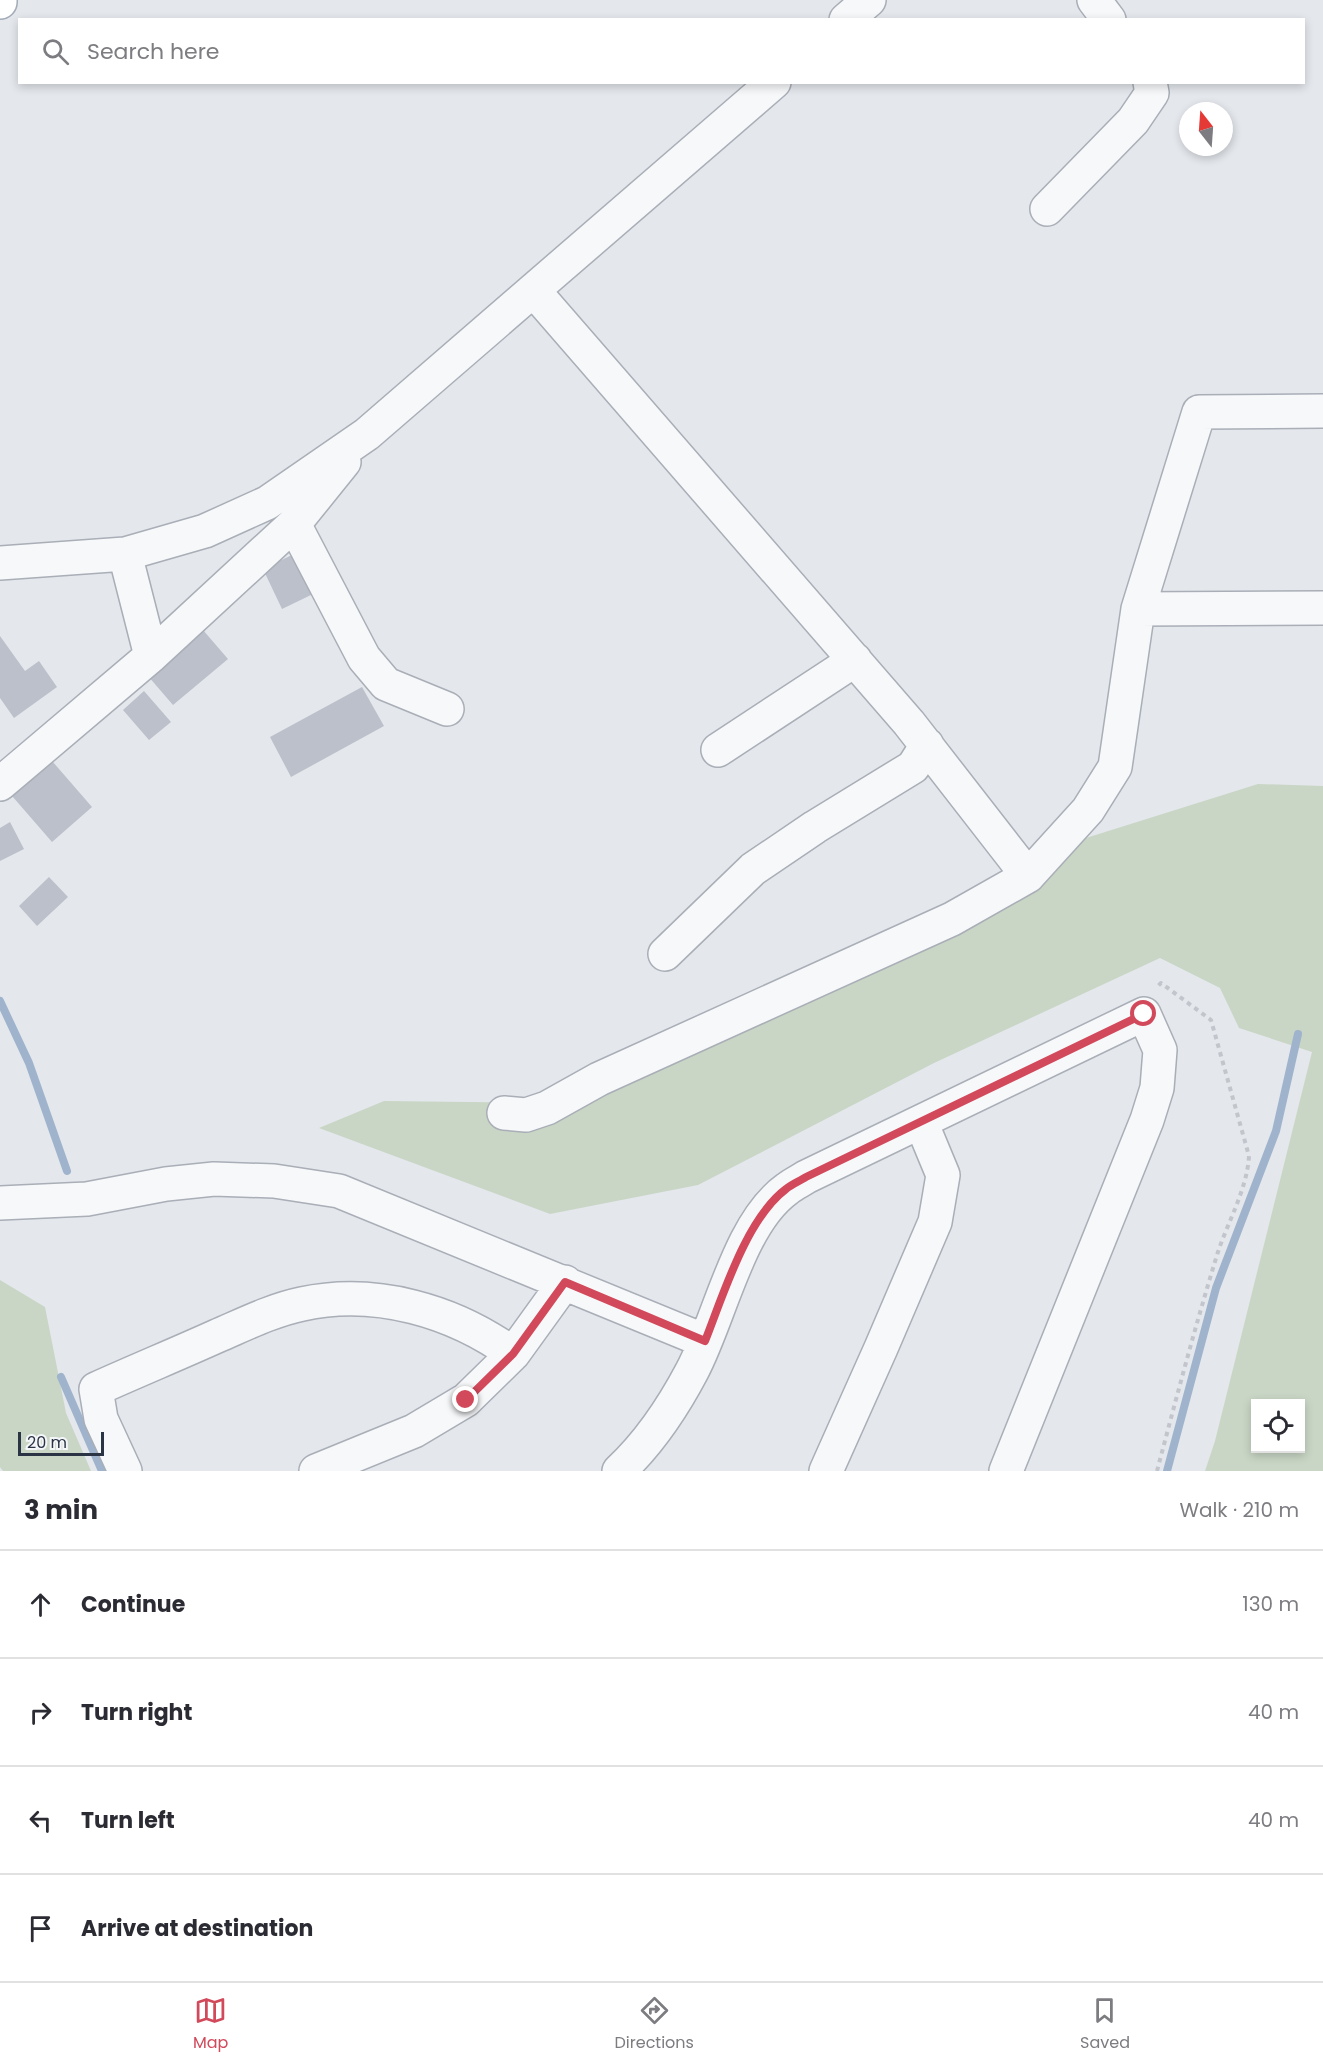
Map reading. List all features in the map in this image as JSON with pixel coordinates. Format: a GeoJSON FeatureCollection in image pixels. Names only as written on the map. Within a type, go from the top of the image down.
{"type":"FeatureCollection","features":[{"type":"Feature","properties":{"kind":"street"},"geometry":{"type":"LineString","coordinates":[[848,18],[869,0]]}},
{"type":"Feature","properties":{"kind":"street"},"geometry":{"type":"LineString","coordinates":[[1094,0],[1108,18]]}},
{"type":"Feature","properties":{"kind":"street"},"geometry":{"type":"LineString","coordinates":[[0,563],[125,554],[205,531],[267,503],[367,434],[772,84]]}},
{"type":"Feature","properties":{"kind":"street"},"geometry":{"type":"LineString","coordinates":[[1047,209],[1133,121],[1152,93],[1150,84]]}},
{"type":"Feature","properties":{"kind":"street"},"geometry":{"type":"LineString","coordinates":[[534,291],[927,745],[1029,876]]}},
{"type":"Feature","properties":{"kind":"street"},"geometry":{"type":"LineString","coordinates":[[504,1113],[526,1115],[547,1108],[599,1079],[952,919],[1029,876],[1088,810],[1115,766],[1138,609],[1199,412],[1323,411]]}},
{"type":"Feature","properties":{"kind":"street"},"geometry":{"type":"LineString","coordinates":[[0,784],[150,656],[294,524],[367,434]]}},
{"type":"Feature","properties":{"kind":"street"},"geometry":{"type":"LineString","coordinates":[[294,524],[364,658],[386,684],[447,709]]}},
{"type":"Feature","properties":{"kind":"street"},"geometry":{"type":"LineString","coordinates":[[125,554],[150,656]]}},
{"type":"Feature","properties":{"kind":"street"},"geometry":{"type":"LineString","coordinates":[[1138,609],[1323,608]]}},
{"type":"Feature","properties":{"kind":"street"},"geometry":{"type":"LineString","coordinates":[[718,750],[855,660]]}},
{"type":"Feature","properties":{"kind":"street"},"geometry":{"type":"LineString","coordinates":[[666,954],[753,869],[815,827],[913,767],[927,745]]}},
{"type":"Feature","properties":{"kind":"street"},"geometry":{"type":"LineString","coordinates":[[633,1467],[692,1370],[740,1253],[756,1225],[786,1189],[806,1177],[1144,1014],[1160,1050],[1157,1088],[1147,1120],[1006,1471]]}},
{"type":"Feature","properties":{"kind":"street"},"geometry":{"type":"LineString","coordinates":[[826,1471],[934,1222],[944,1175],[921,1122]]}},
{"type":"Feature","properties":{"kind":"street"},"geometry":{"type":"LineString","coordinates":[[0,1203],[87,1199],[166,1184],[214,1179],[274,1181],[339,1191],[705,1341]]}},
{"type":"Feature","properties":{"kind":"street"},"geometry":{"type":"LineString","coordinates":[[316,1471],[414,1431],[466,1400],[513,1354],[565,1282]]}},
{"type":"Feature","properties":{"kind":"street"},"geometry":{"type":"LineString","coordinates":[[125,1471],[101,1419],[96,1389],[266,1315],[303,1304],[349,1299],[395,1302],[446,1316],[491,1338],[513,1354]]}},
{"type":"Feature","properties":{"kind":"path"},"geometry":{"type":"LineString","coordinates":[[1154,988],[1161,983],[1211,1020],[1249,1156],[1248,1171],[1209,1282],[1156,1471]]}},
{"type":"Feature","properties":{"kind":"green space"},"geometry":{"type":"Polygon","coordinates":[[[1258,784],[1323,786],[1323,1471],[1205,1471],[1215,1441],[1312,1052],[1239,1028],[1220,988],[1160,958],[934,1063],[698,1185],[550,1214],[319,1128],[384,1101],[564,1103],[923,940],[1086,838],[1258,784]]]}},
{"type":"Feature","properties":{"kind":"green space"},"geometry":{"type":"Polygon","coordinates":[[[0,1280],[45,1307],[66,1413],[91,1471],[3,1471],[0,1467],[0,1280]]]}},
{"type":"Feature","properties":{"kind":"building"},"geometry":{"type":"Polygon","coordinates":[[[294,554],[313,594],[282,609],[263,569],[294,554]]]}},
{"type":"Feature","properties":{"kind":"building"},"geometry":{"type":"Polygon","coordinates":[[[203,630],[228,659],[173,705],[148,676],[203,630]]]}},
{"type":"Feature","properties":{"kind":"building"},"geometry":{"type":"Polygon","coordinates":[[[0,636],[25,671],[39,661],[57,687],[14,718],[0,698],[0,636]]]}},
{"type":"Feature","properties":{"kind":"building"},"geometry":{"type":"Polygon","coordinates":[[[362,687],[384,726],[291,777],[270,737],[362,687]]]}},
{"type":"Feature","properties":{"kind":"building"},"geometry":{"type":"Polygon","coordinates":[[[144,691],[171,722],[149,740],[123,710],[144,691]]]}},
{"type":"Feature","properties":{"kind":"building"},"geometry":{"type":"Polygon","coordinates":[[[46,754],[92,807],[52,842],[6,789],[46,754]]]}},
{"type":"Feature","properties":{"kind":"building"},"geometry":{"type":"Polygon","coordinates":[[[10,822],[24,849],[0,861],[0,828],[10,822]]]}},
{"type":"Feature","properties":{"kind":"building"},"geometry":{"type":"Polygon","coordinates":[[[49,877],[68,897],[37,926],[19,906],[49,877]]]}},
{"type":"Feature","properties":{"kind":"waterway"},"geometry":{"type":"LineString","coordinates":[[0,1001],[29,1063],[67,1171]]}},
{"type":"Feature","properties":{"kind":"waterway"},"geometry":{"type":"LineString","coordinates":[[1167,1471],[1216,1288],[1276,1131],[1298,1034]]}},
{"type":"Feature","properties":{"kind":"waterway"},"geometry":{"type":"LineString","coordinates":[[61,1377],[102,1471]]}},
{"type":"Feature","properties":{"kind":"route"},"geometry":{"type":"LineString","coordinates":[[466,1400],[513,1354],[565,1282],[705,1341],[740,1253],[756,1225],[786,1189],[806,1177],[1144,1014]]}}]}
